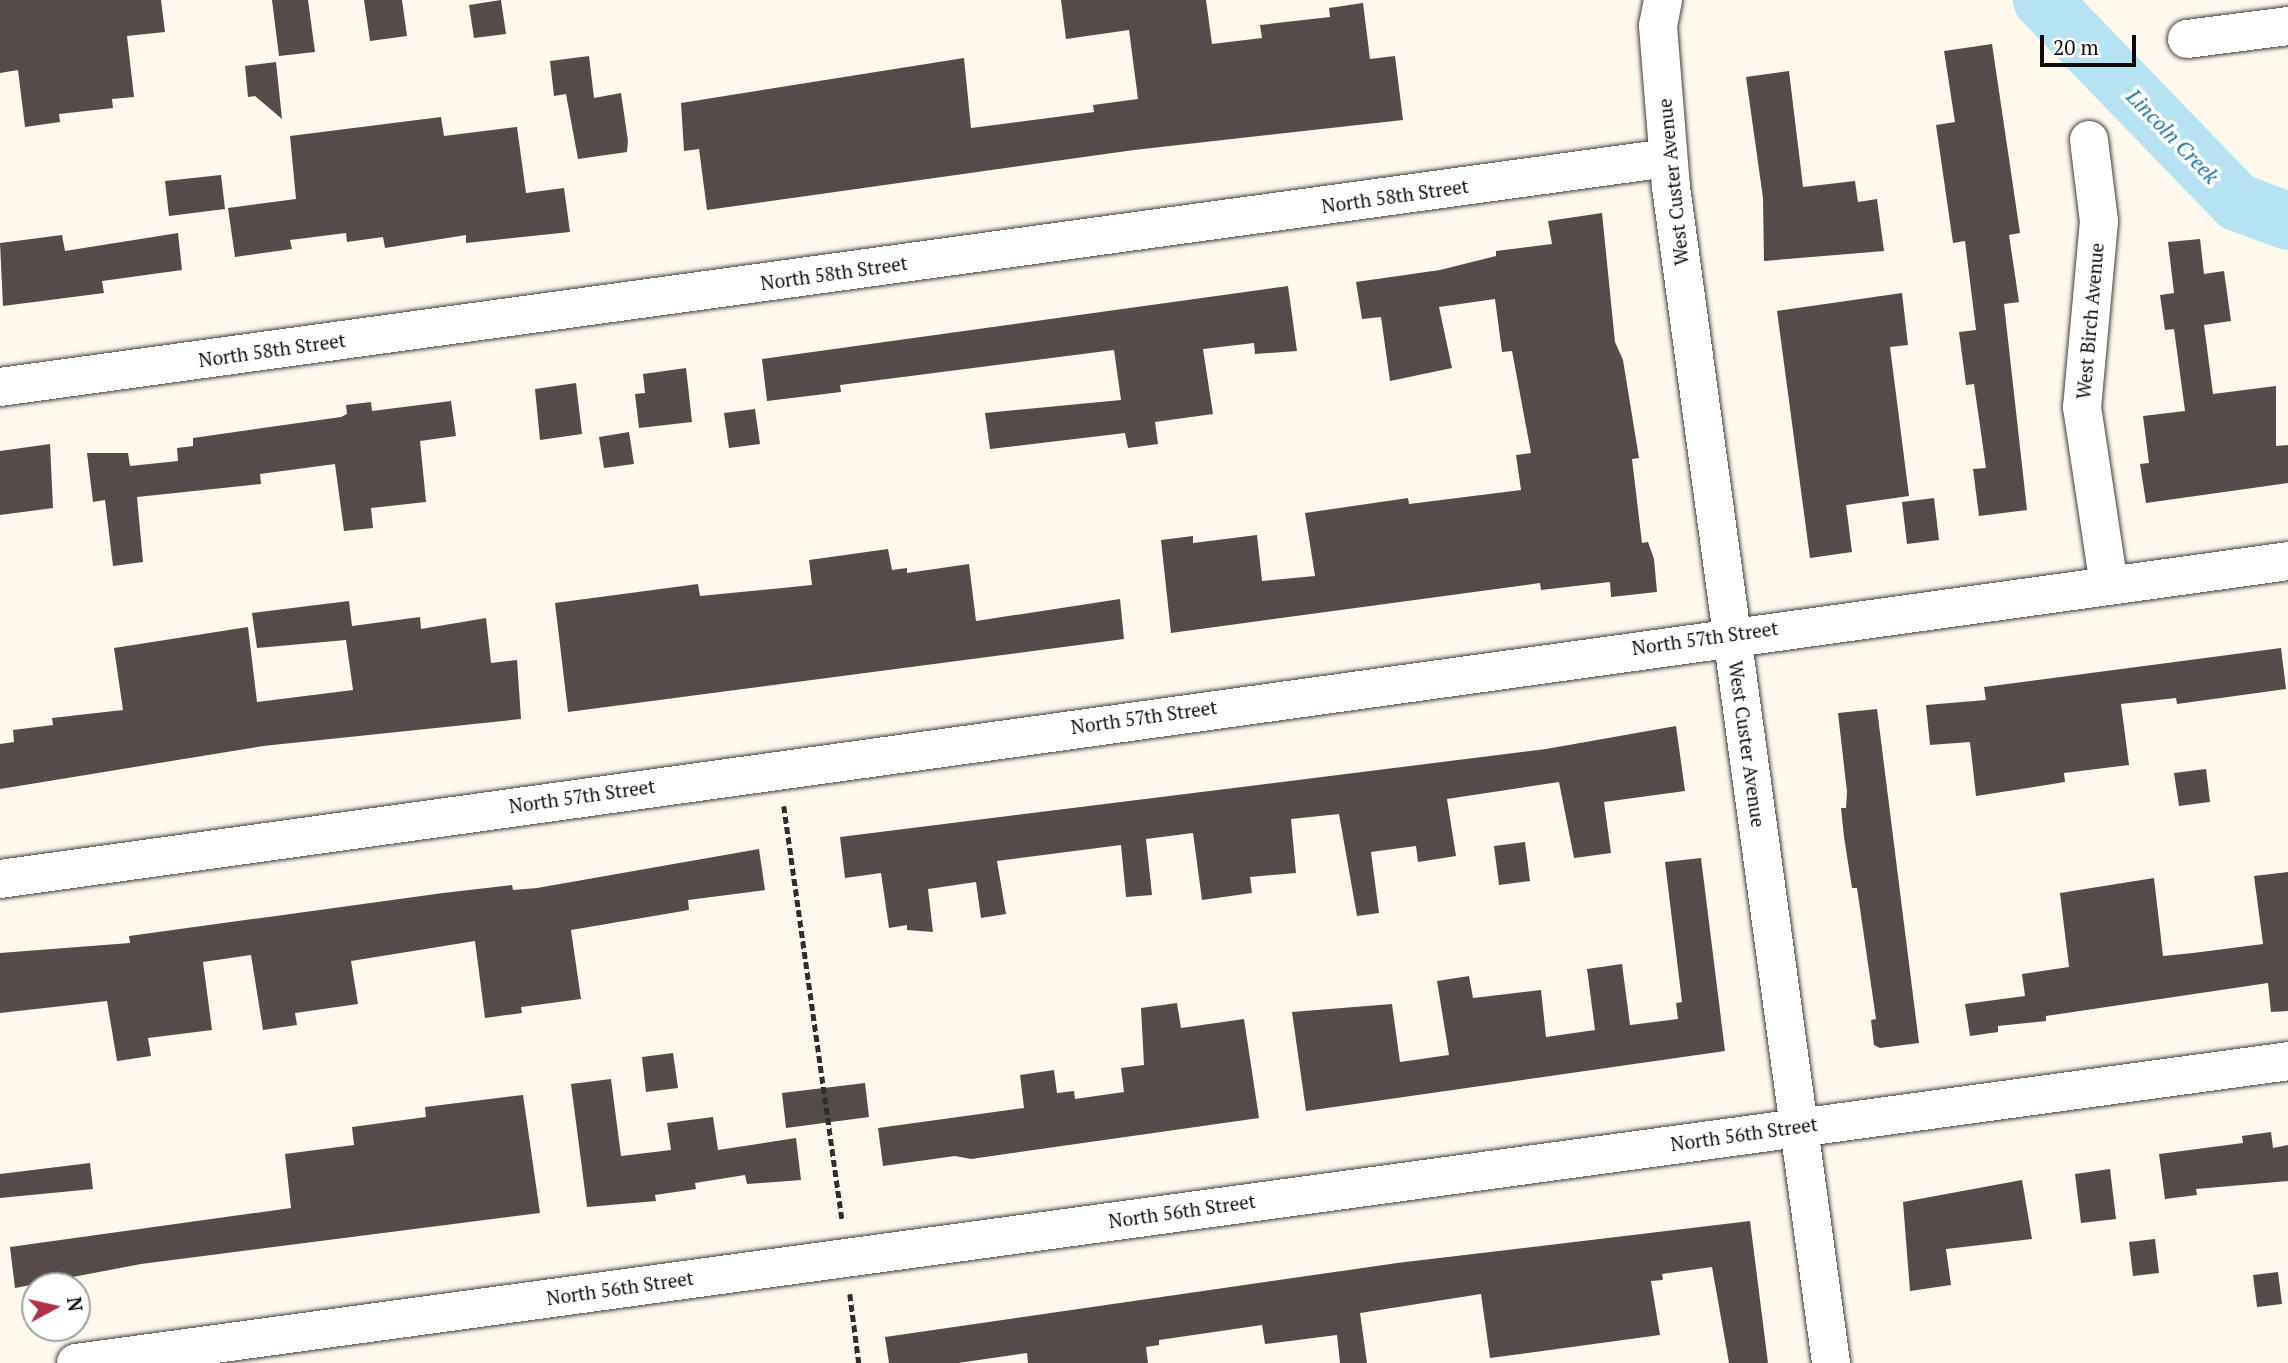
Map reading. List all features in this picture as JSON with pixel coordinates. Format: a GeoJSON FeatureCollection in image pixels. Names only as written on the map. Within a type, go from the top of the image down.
{"type":"FeatureCollection","features":[{"type":"Feature","properties":{"kind":"street","name":"West Custer Avenue"},"geometry":{"type":"LineString","coordinates":[[1663,0],[1658,26],[1667,158],[1831,1363]]}},
{"type":"Feature","properties":{"kind":"street"},"geometry":{"type":"LineString","coordinates":[[2187,39],[2288,26]]}},
{"type":"Feature","properties":{"kind":"street","name":"West Birch Avenue"},"geometry":{"type":"LineString","coordinates":[[2089,140],[2099,221],[2082,407],[2109,585]]}},
{"type":"Feature","properties":{"kind":"street","name":"North 58th Street"},"geometry":{"type":"LineString","coordinates":[[0,387],[1667,158]]}},
{"type":"Feature","properties":{"kind":"street","name":"North 57th Street"},"geometry":{"type":"LineString","coordinates":[[0,878],[1732,634],[2288,561]]}},
{"type":"Feature","properties":{"kind":"street","name":"North 56th Street"},"geometry":{"type":"LineString","coordinates":[[76,1363],[2288,1061]]}},
{"type":"Feature","properties":{"kind":"path"},"geometry":{"type":"LineString","coordinates":[[784,805],[842,1219]]}},
{"type":"Feature","properties":{"kind":"path"},"geometry":{"type":"LineString","coordinates":[[850,1294],[859,1363]]}},
{"type":"Feature","properties":{"kind":"building"},"geometry":{"type":"Polygon","coordinates":[[[0,0],[161,0],[165,32],[127,36],[134,97],[112,99],[113,108],[59,114],[60,122],[25,127],[18,70],[0,73],[0,0]]]}},
{"type":"Feature","properties":{"kind":"building"},"geometry":{"type":"Polygon","coordinates":[[[272,0],[308,0],[315,52],[279,56],[272,0]]]}},
{"type":"Feature","properties":{"kind":"building"},"geometry":{"type":"Polygon","coordinates":[[[364,0],[402,0],[407,36],[370,41],[364,0]]]}},
{"type":"Feature","properties":{"kind":"building"},"geometry":{"type":"Polygon","coordinates":[[[501,0],[506,34],[474,38],[469,5],[501,0]]]}},
{"type":"Feature","properties":{"kind":"building"},"geometry":{"type":"Polygon","coordinates":[[[1061,0],[1206,0],[1212,44],[1262,38],[1260,25],[1330,17],[1329,8],[1363,3],[1370,59],[1395,56],[1403,120],[1134,150],[707,210],[699,149],[684,151],[681,103],[964,58],[971,128],[1094,112],[1093,105],[1138,99],[1129,30],[1066,39],[1061,0]]]}},
{"type":"Feature","properties":{"kind":"building"},"geometry":{"type":"Polygon","coordinates":[[[1992,44],[2020,233],[2009,235],[2019,302],[2004,304],[2027,510],[1979,516],[1973,469],[1986,468],[1974,384],[1966,385],[1959,332],[1976,330],[1965,241],[1953,243],[1936,125],[1955,122],[1944,51],[1992,44]]]}},
{"type":"Feature","properties":{"kind":"building"},"geometry":{"type":"Polygon","coordinates":[[[589,56],[594,98],[621,93],[628,141],[627,152],[578,159],[566,94],[554,96],[550,61],[589,56]]]}},
{"type":"Feature","properties":{"kind":"building"},"geometry":{"type":"Polygon","coordinates":[[[276,62],[282,119],[255,96],[248,97],[245,66],[276,62]]]}},
{"type":"Feature","properties":{"kind":"building"},"geometry":{"type":"Polygon","coordinates":[[[1789,71],[1803,187],[1855,181],[1858,202],[1877,199],[1884,251],[1764,261],[1763,198],[1746,77],[1789,71]]]}},
{"type":"Feature","properties":{"kind":"building"},"geometry":{"type":"Polygon","coordinates":[[[441,117],[444,136],[517,127],[526,193],[564,188],[570,232],[466,243],[466,235],[385,248],[383,237],[347,242],[346,233],[290,240],[292,249],[235,257],[228,208],[296,199],[290,136],[441,117]]]}},
{"type":"Feature","properties":{"kind":"building"},"geometry":{"type":"Polygon","coordinates":[[[221,175],[225,209],[169,216],[165,181],[221,175]]]}},
{"type":"Feature","properties":{"kind":"building"},"geometry":{"type":"Polygon","coordinates":[[[1602,213],[1615,342],[1623,360],[1639,458],[1632,459],[1642,543],[1648,542],[1654,559],[1657,592],[1611,597],[1610,582],[1541,590],[1540,583],[1171,633],[1161,540],[1193,536],[1193,543],[1257,535],[1262,581],[1315,576],[1305,513],[1408,498],[1409,504],[1521,490],[1516,455],[1531,453],[1512,351],[1502,352],[1495,299],[1439,307],[1452,368],[1390,381],[1381,317],[1362,319],[1356,282],[1440,270],[1496,256],[1496,251],[1552,244],[1548,221],[1602,213]]]}},
{"type":"Feature","properties":{"kind":"building"},"geometry":{"type":"Polygon","coordinates":[[[178,233],[182,270],[102,281],[104,293],[3,306],[0,243],[62,235],[65,251],[178,233]]]}},
{"type":"Feature","properties":{"kind":"building"},"geometry":{"type":"Polygon","coordinates":[[[2200,239],[2204,274],[2224,271],[2231,321],[2204,325],[2213,394],[2276,386],[2276,446],[2288,445],[2288,483],[2146,503],[2140,464],[2149,463],[2143,416],[2185,411],[2174,329],[2165,330],[2160,295],[2174,293],[2168,242],[2200,239]]]}},
{"type":"Feature","properties":{"kind":"building"},"geometry":{"type":"Polygon","coordinates":[[[1288,286],[1297,351],[1255,354],[1254,343],[1203,349],[1213,414],[1155,422],[1158,444],[1128,448],[1125,433],[990,449],[985,413],[1121,400],[1114,350],[840,385],[841,392],[767,401],[762,359],[1288,286]]]}},
{"type":"Feature","properties":{"kind":"building"},"geometry":{"type":"Polygon","coordinates":[[[1902,293],[1908,345],[1890,347],[1909,496],[1846,505],[1852,552],[1810,558],[1777,311],[1902,293]]]}},
{"type":"Feature","properties":{"kind":"building"},"geometry":{"type":"Polygon","coordinates":[[[686,368],[692,422],[639,428],[635,394],[645,393],[643,374],[686,368]]]}},
{"type":"Feature","properties":{"kind":"building"},"geometry":{"type":"Polygon","coordinates":[[[576,383],[582,434],[540,440],[535,389],[576,383]]]}},
{"type":"Feature","properties":{"kind":"building"},"geometry":{"type":"Polygon","coordinates":[[[451,401],[456,436],[420,441],[426,502],[371,508],[373,528],[344,531],[335,464],[260,474],[261,484],[137,497],[143,562],[113,566],[105,500],[93,502],[87,453],[128,453],[130,466],[178,461],[177,448],[193,446],[193,438],[341,417],[347,414],[346,405],[371,402],[372,411],[451,401]]]}},
{"type":"Feature","properties":{"kind":"building"},"geometry":{"type":"Polygon","coordinates":[[[755,409],[760,444],[729,448],[724,413],[755,409]]]}},
{"type":"Feature","properties":{"kind":"building"},"geometry":{"type":"Polygon","coordinates":[[[629,432],[634,464],[604,468],[599,437],[629,432]]]}},
{"type":"Feature","properties":{"kind":"building"},"geometry":{"type":"Polygon","coordinates":[[[50,444],[53,508],[0,515],[0,451],[50,444]]]}},
{"type":"Feature","properties":{"kind":"building"},"geometry":{"type":"Polygon","coordinates":[[[1934,498],[1939,540],[1907,544],[1902,502],[1934,498]]]}},
{"type":"Feature","properties":{"kind":"building"},"geometry":{"type":"Polygon","coordinates":[[[888,549],[892,570],[907,568],[907,573],[969,564],[976,621],[1120,599],[1124,639],[568,712],[555,603],[698,584],[700,596],[812,585],[809,560],[888,549]]]}},
{"type":"Feature","properties":{"kind":"building"},"geometry":{"type":"Polygon","coordinates":[[[349,601],[352,626],[420,617],[421,629],[486,618],[491,663],[517,660],[521,719],[263,746],[0,789],[0,744],[14,742],[13,730],[53,725],[52,718],[123,710],[114,648],[248,627],[257,702],[353,690],[346,640],[257,648],[252,613],[349,601]]]}},
{"type":"Feature","properties":{"kind":"building"},"geometry":{"type":"Polygon","coordinates":[[[2281,648],[2286,689],[2177,704],[2176,698],[2121,704],[2129,765],[2064,773],[2065,782],[1976,796],[1970,742],[1930,745],[1926,705],[1986,700],[1984,687],[2281,648]]]}},
{"type":"Feature","properties":{"kind":"building"},"geometry":{"type":"Polygon","coordinates":[[[1877,709],[1919,1043],[1880,1048],[1874,1045],[1871,1020],[1876,1019],[1857,888],[1852,888],[1844,837],[1841,808],[1846,808],[1847,792],[1838,713],[1877,709]]]}},
{"type":"Feature","properties":{"kind":"building"},"geometry":{"type":"Polygon","coordinates":[[[1676,726],[1685,791],[1604,802],[1611,853],[1574,858],[1559,782],[1447,799],[1456,856],[1418,862],[1416,846],[1371,852],[1379,913],[1357,916],[1339,814],[1291,819],[1296,873],[1250,877],[1252,893],[1202,900],[1193,833],[1146,839],[1152,895],[1126,897],[1121,845],[997,861],[1006,914],[981,918],[976,882],[928,889],[933,932],[907,930],[907,925],[889,928],[881,873],[845,878],[840,837],[1546,749],[1676,726]]]}},
{"type":"Feature","properties":{"kind":"building"},"geometry":{"type":"Polygon","coordinates":[[[2206,769],[2210,802],[2179,806],[2174,773],[2206,769]]]}},
{"type":"Feature","properties":{"kind":"building"},"geometry":{"type":"Polygon","coordinates":[[[1525,842],[1530,881],[1499,885],[1494,846],[1525,842]]]}},
{"type":"Feature","properties":{"kind":"building"},"geometry":{"type":"Polygon","coordinates":[[[759,849],[765,890],[688,900],[689,910],[571,930],[581,999],[521,1007],[522,1013],[485,1018],[475,941],[351,961],[358,1004],[295,1013],[297,1025],[263,1030],[251,955],[203,962],[212,1030],[148,1038],[151,1056],[117,1061],[107,1001],[0,1013],[0,953],[130,943],[129,936],[443,893],[512,885],[513,890],[537,888],[759,849]]]}},
{"type":"Feature","properties":{"kind":"building"},"geometry":{"type":"Polygon","coordinates":[[[1701,858],[1725,1051],[1306,1111],[1292,1012],[1392,1004],[1400,1062],[1449,1055],[1437,981],[1469,976],[1473,998],[1541,990],[1546,1037],[1595,1030],[1587,969],[1622,964],[1630,1025],[1678,1019],[1676,1003],[1682,1002],[1665,862],[1701,858]]]}},
{"type":"Feature","properties":{"kind":"building"},"geometry":{"type":"Polygon","coordinates":[[[2288,872],[2288,1011],[2271,1012],[2268,983],[2046,1016],[2046,1021],[1998,1026],[1998,1032],[1970,1036],[1965,1004],[2025,996],[2022,974],[2069,967],[2060,893],[2154,878],[2163,956],[2263,944],[2254,876],[2288,872]]]}},
{"type":"Feature","properties":{"kind":"building"},"geometry":{"type":"Polygon","coordinates":[[[1177,1003],[1181,1028],[1244,1019],[1259,1118],[971,1159],[955,1156],[883,1166],[878,1128],[1024,1108],[1020,1075],[1054,1070],[1057,1093],[1074,1091],[1075,1099],[1124,1092],[1121,1068],[1144,1065],[1141,1008],[1177,1003]]]}},
{"type":"Feature","properties":{"kind":"building"},"geometry":{"type":"Polygon","coordinates":[[[673,1053],[678,1088],[646,1092],[642,1057],[673,1053]]]}},
{"type":"Feature","properties":{"kind":"building"},"geometry":{"type":"Polygon","coordinates":[[[611,1079],[621,1156],[671,1150],[667,1123],[713,1117],[718,1150],[796,1138],[801,1180],[747,1184],[745,1175],[695,1183],[696,1189],[655,1195],[656,1201],[587,1207],[571,1084],[611,1079]]]}},
{"type":"Feature","properties":{"kind":"building"},"geometry":{"type":"Polygon","coordinates":[[[865,1083],[869,1117],[786,1128],[782,1093],[865,1083]]]}},
{"type":"Feature","properties":{"kind":"building"},"geometry":{"type":"Polygon","coordinates":[[[523,1095],[540,1213],[141,1264],[91,1274],[21,1272],[21,1287],[15,1288],[10,1247],[291,1208],[285,1154],[354,1145],[352,1127],[426,1117],[425,1107],[523,1095]]]}},
{"type":"Feature","properties":{"kind":"building"},"geometry":{"type":"Polygon","coordinates":[[[2271,1132],[2273,1148],[2288,1145],[2288,1181],[2196,1189],[2197,1195],[2165,1199],[2159,1154],[2243,1143],[2242,1136],[2271,1132]]]}},
{"type":"Feature","properties":{"kind":"building"},"geometry":{"type":"Polygon","coordinates":[[[90,1163],[93,1189],[0,1198],[0,1174],[90,1163]]]}},
{"type":"Feature","properties":{"kind":"building"},"geometry":{"type":"Polygon","coordinates":[[[2110,1169],[2116,1219],[2081,1223],[2075,1174],[2110,1169]]]}},
{"type":"Feature","properties":{"kind":"building"},"geometry":{"type":"Polygon","coordinates":[[[2022,1180],[2032,1239],[1946,1249],[1951,1285],[1910,1291],[1903,1202],[2022,1180]]]}},
{"type":"Feature","properties":{"kind":"building"},"geometry":{"type":"Polygon","coordinates":[[[1750,1221],[1768,1363],[1729,1363],[1712,1267],[1662,1274],[1663,1280],[1651,1281],[1660,1335],[1490,1358],[1481,1294],[1360,1313],[1367,1363],[1340,1363],[1337,1335],[1265,1344],[1262,1325],[1159,1340],[1159,1345],[1146,1347],[1148,1363],[1028,1363],[1027,1353],[958,1363],[889,1363],[885,1337],[1397,1263],[1750,1221]]]}},
{"type":"Feature","properties":{"kind":"building"},"geometry":{"type":"Polygon","coordinates":[[[2155,1239],[2159,1273],[2133,1276],[2129,1242],[2155,1239]]]}},
{"type":"Feature","properties":{"kind":"building"},"geometry":{"type":"Polygon","coordinates":[[[2278,1272],[2282,1304],[2257,1307],[2253,1275],[2278,1272]]]}},
{"type":"Feature","properties":{"kind":"waterway","name":"Lincoln Creek"},"geometry":{"type":"LineString","coordinates":[[2042,0],[2237,202],[2288,221]]}}]}
